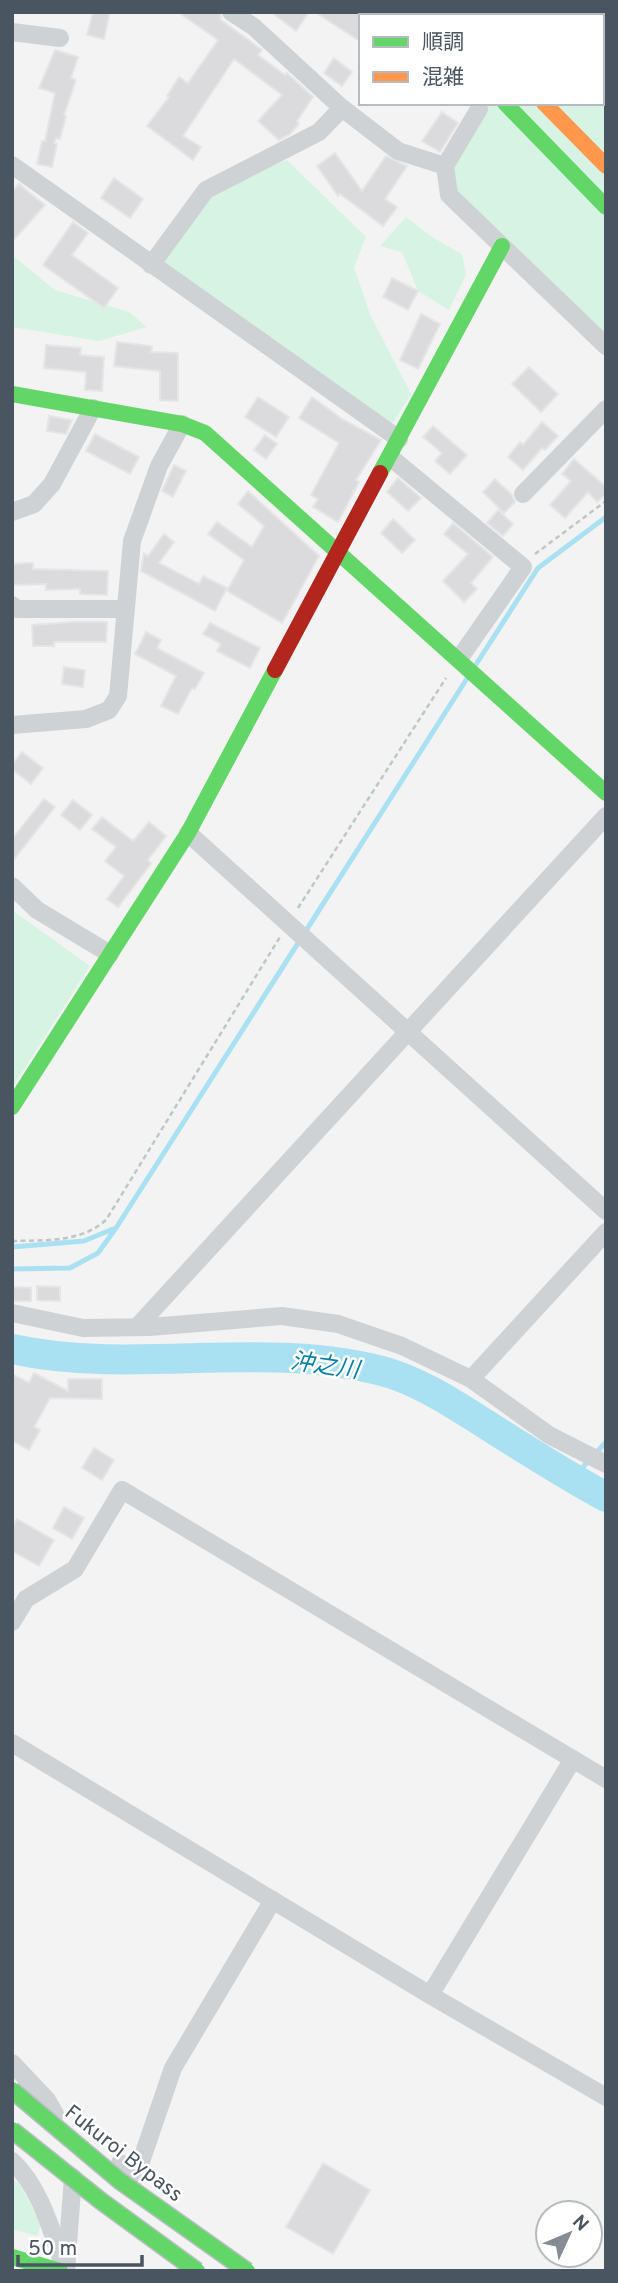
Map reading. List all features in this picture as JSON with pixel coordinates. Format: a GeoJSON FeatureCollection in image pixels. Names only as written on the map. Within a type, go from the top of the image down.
{"type":"FeatureCollection","features":[{"type":"Feature","properties":{"kind":"main road"},"geometry":{"type":"LineString","coordinates":[[507,105],[606,207]]}},
{"type":"Feature","properties":{"kind":"main road"},"geometry":{"type":"LineString","coordinates":[[546,105],[606,166]]}},
{"type":"Feature","properties":{"kind":"main road"},"geometry":{"type":"LineString","coordinates":[[12,1107],[188,833],[502,246]]}},
{"type":"Feature","properties":{"kind":"main road"},"geometry":{"type":"LineString","coordinates":[[12,394],[182,424],[205,433],[606,793]]}},
{"type":"Feature","properties":{"kind":"main road","name":"Fukuroi Bypass"},"geometry":{"type":"LineString","coordinates":[[12,2090],[120,2181],[247,2271]]}},
{"type":"Feature","properties":{"kind":"main road"},"geometry":{"type":"LineString","coordinates":[[12,2130],[101,2202],[197,2271]]}},
{"type":"Feature","properties":{"kind":"main road"},"geometry":{"type":"LineString","coordinates":[[12,2257],[60,2271]]}},
{"type":"Feature","properties":{"kind":"street"},"geometry":{"type":"LineString","coordinates":[[231,12],[254,27],[342,108],[398,151],[446,166]]}},
{"type":"Feature","properties":{"kind":"street"},"geometry":{"type":"LineString","coordinates":[[12,32],[61,38]]}},
{"type":"Feature","properties":{"kind":"street"},"geometry":{"type":"LineString","coordinates":[[151,265],[206,190],[320,132],[342,108]]}},
{"type":"Feature","properties":{"kind":"street"},"geometry":{"type":"LineString","coordinates":[[479,109],[446,166],[449,195],[606,346]]}},
{"type":"Feature","properties":{"kind":"street"},"geometry":{"type":"LineString","coordinates":[[15,172],[399,439]]}},
{"type":"Feature","properties":{"kind":"street"},"geometry":{"type":"LineString","coordinates":[[12,512],[34,504],[52,484],[93,408]]}},
{"type":"Feature","properties":{"kind":"street"},"geometry":{"type":"LineString","coordinates":[[523,494],[606,409]]}},
{"type":"Feature","properties":{"kind":"street"},"geometry":{"type":"LineString","coordinates":[[12,725],[86,719],[109,710],[118,696],[132,541],[159,466],[182,424]]}},
{"type":"Feature","properties":{"kind":"street"},"geometry":{"type":"LineString","coordinates":[[390,457],[523,567],[461,661]]}},
{"type":"Feature","properties":{"kind":"street"},"geometry":{"type":"LineString","coordinates":[[12,605],[17,609],[126,609]]}},
{"type":"Feature","properties":{"kind":"street"},"geometry":{"type":"LineString","coordinates":[[137,1327],[606,816]]}},
{"type":"Feature","properties":{"kind":"street"},"geometry":{"type":"LineString","coordinates":[[188,833],[606,1211]]}},
{"type":"Feature","properties":{"kind":"street"},"geometry":{"type":"LineString","coordinates":[[12,886],[37,910],[110,954]]}},
{"type":"Feature","properties":{"kind":"street"},"geometry":{"type":"LineString","coordinates":[[471,1379],[606,1232]]}},
{"type":"Feature","properties":{"kind":"street"},"geometry":{"type":"LineString","coordinates":[[12,1313],[83,1328],[137,1327],[282,1316],[338,1324],[402,1346],[471,1379],[549,1435],[606,1464]]}},
{"type":"Feature","properties":{"kind":"street"},"geometry":{"type":"LineString","coordinates":[[12,1622],[26,1599],[75,1569],[122,1490],[606,1779]]}},
{"type":"Feature","properties":{"kind":"street"},"geometry":{"type":"LineString","coordinates":[[12,1743],[430,1995],[606,2097]]}},
{"type":"Feature","properties":{"kind":"street"},"geometry":{"type":"LineString","coordinates":[[430,1995],[573,1759]]}},
{"type":"Feature","properties":{"kind":"street"},"geometry":{"type":"LineString","coordinates":[[66,2132],[101,2147],[136,2176],[173,2068],[273,1900]]}},
{"type":"Feature","properties":{"kind":"street"},"geometry":{"type":"LineString","coordinates":[[12,2063],[47,2100],[66,2132],[73,2177],[65,2271]]}},
{"type":"Feature","properties":{"kind":"street"},"geometry":{"type":"LineString","coordinates":[[12,2161],[25,2173],[47,2218],[65,2271]]}},
{"type":"Feature","properties":{"kind":"path"},"geometry":{"type":"LineString","coordinates":[[523,567],[536,553],[606,501]]}},
{"type":"Feature","properties":{"kind":"path"},"geometry":{"type":"LineString","coordinates":[[12,1241],[62,1240],[96,1229],[106,1220],[290,925],[461,661]]}},
{"type":"Feature","properties":{"kind":"green space"},"geometry":{"type":"Polygon","coordinates":[[[604,53],[606,55],[606,346],[449,195],[457,147],[479,105],[604,105],[604,53]]]}},
{"type":"Feature","properties":{"kind":"green space"},"geometry":{"type":"Polygon","coordinates":[[[287,160],[366,237],[354,267],[370,314],[411,394],[393,423],[150,274],[206,190],[287,160]]]}},
{"type":"Feature","properties":{"kind":"green space"},"geometry":{"type":"Polygon","coordinates":[[[406,217],[432,237],[462,254],[466,275],[449,310],[418,291],[402,252],[380,246],[406,217]]]}},
{"type":"Feature","properties":{"kind":"green space"},"geometry":{"type":"Polygon","coordinates":[[[12,255],[55,290],[129,312],[147,327],[99,341],[12,327],[12,255]]]}},
{"type":"Feature","properties":{"kind":"green space"},"geometry":{"type":"Polygon","coordinates":[[[12,910],[90,966],[12,1088],[12,910]]]}},
{"type":"Feature","properties":{"kind":"green space"},"geometry":{"type":"Polygon","coordinates":[[[12,2180],[19,2183],[41,2223],[37,2236],[12,2229],[12,2180]]]}},
{"type":"Feature","properties":{"kind":"building"},"geometry":{"type":"Polygon","coordinates":[[[93,12],[110,12],[104,39],[87,35],[93,12]]]}},
{"type":"Feature","properties":{"kind":"building"},"geometry":{"type":"Polygon","coordinates":[[[178,12],[220,12],[221,20],[262,50],[258,55],[285,75],[287,73],[313,97],[297,121],[299,124],[290,134],[279,140],[258,121],[282,95],[234,59],[183,136],[201,147],[193,160],[147,126],[169,97],[167,96],[179,77],[188,83],[218,40],[178,12]]]}},
{"type":"Feature","properties":{"kind":"building"},"geometry":{"type":"Polygon","coordinates":[[[271,12],[309,12],[296,31],[271,12]]]}},
{"type":"Feature","properties":{"kind":"building"},"geometry":{"type":"Polygon","coordinates":[[[315,12],[355,12],[359,15],[359,41],[315,12]]]}},
{"type":"Feature","properties":{"kind":"building"},"geometry":{"type":"Polygon","coordinates":[[[55,50],[78,57],[71,78],[76,80],[64,115],[66,116],[60,139],[56,138],[54,143],[57,144],[52,167],[37,164],[42,141],[45,141],[55,93],[39,88],[55,50]]]}},
{"type":"Feature","properties":{"kind":"building"},"geometry":{"type":"Polygon","coordinates":[[[334,58],[352,72],[342,86],[324,73],[334,58]]]}},
{"type":"Feature","properties":{"kind":"building"},"geometry":{"type":"Polygon","coordinates":[[[442,112],[458,123],[440,152],[422,141],[442,112]]]}},
{"type":"Feature","properties":{"kind":"building"},"geometry":{"type":"Polygon","coordinates":[[[335,153],[362,191],[386,156],[407,166],[385,199],[397,207],[383,226],[340,194],[338,196],[317,166],[335,153]]]}},
{"type":"Feature","properties":{"kind":"building"},"geometry":{"type":"Polygon","coordinates":[[[114,178],[143,199],[130,218],[101,198],[114,178]]]}},
{"type":"Feature","properties":{"kind":"building"},"geometry":{"type":"Polygon","coordinates":[[[19,184],[45,205],[12,242],[12,192],[19,184]]]}},
{"type":"Feature","properties":{"kind":"building"},"geometry":{"type":"Polygon","coordinates":[[[73,222],[88,233],[72,255],[118,288],[104,308],[43,265],[73,222]]]}},
{"type":"Feature","properties":{"kind":"building"},"geometry":{"type":"Polygon","coordinates":[[[392,278],[418,291],[408,310],[383,297],[392,278]]]}},
{"type":"Feature","properties":{"kind":"building"},"geometry":{"type":"Polygon","coordinates":[[[421,314],[440,324],[418,369],[400,360],[421,314]]]}},
{"type":"Feature","properties":{"kind":"building"},"geometry":{"type":"Polygon","coordinates":[[[117,342],[152,346],[151,352],[178,353],[178,401],[160,400],[160,371],[114,366],[117,342]]]}},
{"type":"Feature","properties":{"kind":"building"},"geometry":{"type":"Polygon","coordinates":[[[46,345],[81,348],[80,355],[104,357],[102,391],[85,390],[86,372],[44,368],[46,345]]]}},
{"type":"Feature","properties":{"kind":"building"},"geometry":{"type":"Polygon","coordinates":[[[529,367],[558,394],[541,412],[512,384],[529,367]]]}},
{"type":"Feature","properties":{"kind":"building"},"geometry":{"type":"Polygon","coordinates":[[[258,397],[289,417],[276,437],[245,417],[258,397]]]}},
{"type":"Feature","properties":{"kind":"building"},"geometry":{"type":"Polygon","coordinates":[[[312,397],[342,419],[381,440],[356,480],[359,482],[338,522],[313,507],[318,499],[311,495],[339,443],[299,418],[312,397]]]}},
{"type":"Feature","properties":{"kind":"building"},"geometry":{"type":"Polygon","coordinates":[[[49,416],[72,420],[66,434],[47,431],[49,416]]]}},
{"type":"Feature","properties":{"kind":"building"},"geometry":{"type":"Polygon","coordinates":[[[542,422],[558,436],[545,450],[542,448],[523,470],[508,457],[520,442],[523,445],[542,422]]]}},
{"type":"Feature","properties":{"kind":"building"},"geometry":{"type":"Polygon","coordinates":[[[433,426],[467,455],[450,474],[435,461],[442,453],[423,437],[433,426]]]}},
{"type":"Feature","properties":{"kind":"building"},"geometry":{"type":"Polygon","coordinates":[[[95,434],[139,457],[130,474],[86,451],[95,434]]]}},
{"type":"Feature","properties":{"kind":"building"},"geometry":{"type":"Polygon","coordinates":[[[265,435],[277,444],[266,459],[254,450],[265,435]]]}},
{"type":"Feature","properties":{"kind":"building"},"geometry":{"type":"Polygon","coordinates":[[[574,459],[606,487],[606,494],[597,502],[588,492],[565,518],[550,505],[571,481],[562,474],[574,459]]]}},
{"type":"Feature","properties":{"kind":"building"},"geometry":{"type":"Polygon","coordinates":[[[174,465],[186,471],[173,497],[162,491],[174,465]]]}},
{"type":"Feature","properties":{"kind":"building"},"geometry":{"type":"Polygon","coordinates":[[[398,478],[421,498],[408,511],[387,492],[398,478]]]}},
{"type":"Feature","properties":{"kind":"building"},"geometry":{"type":"Polygon","coordinates":[[[495,479],[512,495],[515,502],[504,513],[483,492],[495,479]]]}},
{"type":"Feature","properties":{"kind":"building"},"geometry":{"type":"Polygon","coordinates":[[[248,491],[319,556],[282,623],[227,591],[244,560],[208,534],[217,522],[252,547],[264,526],[238,504],[248,491]]]}},
{"type":"Feature","properties":{"kind":"building"},"geometry":{"type":"Polygon","coordinates":[[[498,510],[513,524],[503,536],[487,523],[498,510]]]}},
{"type":"Feature","properties":{"kind":"building"},"geometry":{"type":"Polygon","coordinates":[[[393,519],[415,540],[402,553],[381,533],[393,519]]]}},
{"type":"Feature","properties":{"kind":"building"},"geometry":{"type":"Polygon","coordinates":[[[453,523],[493,557],[471,583],[477,589],[464,602],[443,581],[468,554],[444,534],[453,523]]]}},
{"type":"Feature","properties":{"kind":"building"},"geometry":{"type":"Polygon","coordinates":[[[164,534],[174,542],[159,563],[199,584],[203,576],[227,588],[215,611],[141,571],[144,553],[148,556],[164,534]]]}},
{"type":"Feature","properties":{"kind":"building"},"geometry":{"type":"Polygon","coordinates":[[[33,563],[33,569],[108,571],[107,595],[80,594],[80,589],[46,590],[46,584],[13,585],[12,564],[33,563]]]}},
{"type":"Feature","properties":{"kind":"building"},"geometry":{"type":"Polygon","coordinates":[[[107,622],[106,642],[54,642],[54,646],[33,646],[32,625],[107,622]]]}},
{"type":"Feature","properties":{"kind":"building"},"geometry":{"type":"Polygon","coordinates":[[[210,623],[260,648],[250,668],[217,651],[221,644],[203,634],[210,623]]]}},
{"type":"Feature","properties":{"kind":"building"},"geometry":{"type":"Polygon","coordinates":[[[146,632],[161,640],[157,648],[204,673],[195,689],[192,688],[178,714],[161,706],[176,676],[135,654],[146,632]]]}},
{"type":"Feature","properties":{"kind":"building"},"geometry":{"type":"Polygon","coordinates":[[[64,667],[85,670],[83,687],[62,684],[64,667]]]}},
{"type":"Feature","properties":{"kind":"building"},"geometry":{"type":"Polygon","coordinates":[[[22,752],[43,768],[31,784],[12,769],[22,752]]]}},
{"type":"Feature","properties":{"kind":"building"},"geometry":{"type":"Polygon","coordinates":[[[44,799],[55,807],[12,862],[12,839],[44,799]]]}},
{"type":"Feature","properties":{"kind":"building"},"geometry":{"type":"Polygon","coordinates":[[[73,800],[92,815],[80,830],[61,815],[73,800]]]}},
{"type":"Feature","properties":{"kind":"building"},"geometry":{"type":"Polygon","coordinates":[[[102,817],[133,841],[149,822],[166,836],[148,860],[150,865],[118,907],[107,899],[124,876],[105,861],[116,847],[92,829],[102,817]]]}},
{"type":"Feature","properties":{"kind":"building"},"geometry":{"type":"Polygon","coordinates":[[[37,1286],[60,1287],[60,1301],[37,1300],[37,1286]]]}},
{"type":"Feature","properties":{"kind":"building"},"geometry":{"type":"Polygon","coordinates":[[[12,1287],[31,1288],[31,1301],[12,1301],[12,1287]]]}},
{"type":"Feature","properties":{"kind":"building"},"geometry":{"type":"Polygon","coordinates":[[[34,1373],[68,1391],[68,1379],[102,1379],[102,1399],[50,1398],[34,1427],[40,1430],[29,1450],[12,1441],[12,1374],[29,1383],[34,1373]]]}},
{"type":"Feature","properties":{"kind":"building"},"geometry":{"type":"Polygon","coordinates":[[[94,1448],[114,1460],[102,1480],[82,1468],[94,1448]]]}},
{"type":"Feature","properties":{"kind":"building"},"geometry":{"type":"Polygon","coordinates":[[[64,1507],[84,1518],[72,1539],[53,1528],[64,1507]]]}},
{"type":"Feature","properties":{"kind":"building"},"geometry":{"type":"Polygon","coordinates":[[[17,1519],[54,1540],[39,1566],[12,1551],[12,1528],[17,1519]]]}},
{"type":"Feature","properties":{"kind":"building"},"geometry":{"type":"Polygon","coordinates":[[[323,2163],[370,2190],[333,2254],[286,2227],[323,2163]]]}},
{"type":"Feature","properties":{"kind":"waterway"},"geometry":{"type":"LineString","coordinates":[[475,666],[538,568],[606,517]]}},
{"type":"Feature","properties":{"kind":"waterway"},"geometry":{"type":"LineString","coordinates":[[12,1269],[70,1268],[98,1253],[468,677]]}},
{"type":"Feature","properties":{"kind":"waterway"},"geometry":{"type":"LineString","coordinates":[[12,1247],[84,1241],[113,1229]]}},
{"type":"Feature","properties":{"kind":"waterway","name":"沖之川"},"geometry":{"type":"LineString","coordinates":[[12,1349],[106,1359],[296,1358],[343,1363],[389,1373],[440,1396],[606,1497]]}},
{"type":"Feature","properties":{"kind":"waterway"},"geometry":{"type":"LineString","coordinates":[[572,1479],[606,1442]]}},
{"type":"Feature","properties":{"kind":"traffic: fast"},"geometry":{"type":"LineString","coordinates":[[507,105],[606,207]]}},
{"type":"Feature","properties":{"kind":"traffic: fast"},"geometry":{"type":"LineString","coordinates":[[380,473],[502,246]]}},
{"type":"Feature","properties":{"kind":"traffic: fast"},"geometry":{"type":"LineString","coordinates":[[12,394],[182,424],[205,433],[606,793]]}},
{"type":"Feature","properties":{"kind":"traffic: fast"},"geometry":{"type":"LineString","coordinates":[[12,1107],[188,833],[275,670]]}},
{"type":"Feature","properties":{"kind":"traffic: fast"},"geometry":{"type":"LineString","coordinates":[[12,2090],[120,2181],[247,2271]]}},
{"type":"Feature","properties":{"kind":"traffic: fast"},"geometry":{"type":"LineString","coordinates":[[12,2130],[101,2201],[197,2271]]}},
{"type":"Feature","properties":{"kind":"traffic: fast"},"geometry":{"type":"LineString","coordinates":[[12,2257],[60,2271]]}},
{"type":"Feature","properties":{"kind":"traffic: slow"},"geometry":{"type":"LineString","coordinates":[[546,105],[606,166]]}},
{"type":"Feature","properties":{"kind":"traffic: jam"},"geometry":{"type":"LineString","coordinates":[[275,670],[380,473]]}}]}
